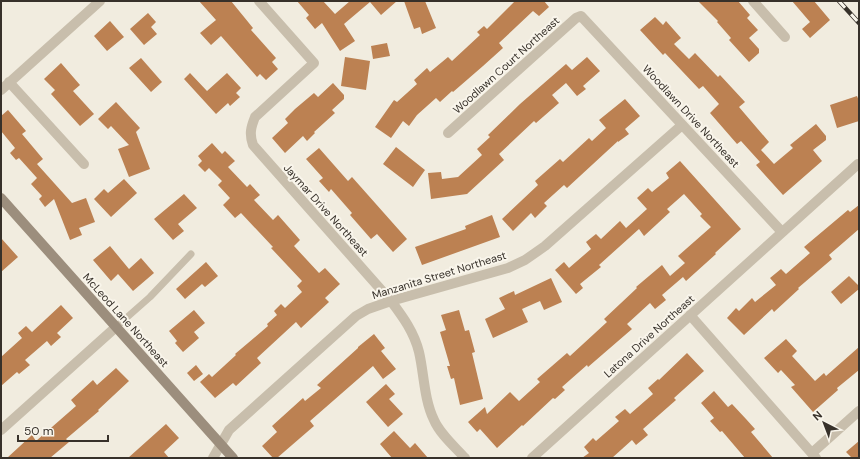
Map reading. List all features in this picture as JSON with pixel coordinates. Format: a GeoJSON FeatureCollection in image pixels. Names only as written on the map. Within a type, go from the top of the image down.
{"type":"FeatureCollection","features":[{"type":"Feature","properties":{"kind":"street"},"geometry":{"type":"LineString","coordinates":[[1,90],[100,1]]}},
{"type":"Feature","properties":{"kind":"street","name":"Jaymar Drive Northeast"},"geometry":{"type":"LineString","coordinates":[[259,1],[314,63],[255,117],[251,127],[250,136],[253,145],[391,301],[406,321],[419,352],[430,409],[434,420],[440,430],[465,458]]}},
{"type":"Feature","properties":{"kind":"street"},"geometry":{"type":"LineString","coordinates":[[753,1],[785,37]]}},
{"type":"Feature","properties":{"kind":"street","name":"Woodlawn Drive Northeast"},"geometry":{"type":"LineString","coordinates":[[582,16],[782,232]]}},
{"type":"Feature","properties":{"kind":"street","name":"Woodlawn Court Northeast"},"geometry":{"type":"LineString","coordinates":[[448,133],[576,18],[582,16]]}},
{"type":"Feature","properties":{"kind":"street"},"geometry":{"type":"LineString","coordinates":[[10,82],[84,164]]}},
{"type":"Feature","properties":{"kind":"street","name":"Manzanita Street Northeast"},"geometry":{"type":"LineString","coordinates":[[213,458],[222,445],[229,430],[356,316],[368,309],[391,301],[508,268],[525,260],[546,246],[682,125]]}},
{"type":"Feature","properties":{"kind":"street","name":"Latona Drive Northeast"},"geometry":{"type":"LineString","coordinates":[[532,458],[858,164]]}},
{"type":"Feature","properties":{"kind":"street","name":"McLeod Lane Northeast"},"geometry":{"type":"LineString","coordinates":[[1,199],[233,458]]}},
{"type":"Feature","properties":{"kind":"street"},"geometry":{"type":"LineString","coordinates":[[690,315],[814,456],[859,411]]}},
{"type":"Feature","properties":{"kind":"street"},"geometry":{"type":"LineString","coordinates":[[1,430],[116,327]]}},
{"type":"Feature","properties":{"kind":"lane"},"geometry":{"type":"LineString","coordinates":[[116,327],[150,297],[191,254]]}},
{"type":"Feature","properties":{"kind":"building"},"geometry":{"type":"Polygon","coordinates":[[[199,1],[231,1],[253,28],[251,30],[276,58],[272,62],[278,69],[266,80],[260,74],[257,77],[221,36],[211,45],[200,33],[216,20],[199,1]]]}},
{"type":"Feature","properties":{"kind":"building"},"geometry":{"type":"Polygon","coordinates":[[[297,1],[323,1],[335,14],[350,1],[397,1],[381,15],[370,2],[344,24],[355,41],[340,51],[322,23],[315,29],[306,18],[309,15],[297,1]]]}},
{"type":"Feature","properties":{"kind":"building"},"geometry":{"type":"Polygon","coordinates":[[[404,1],[425,1],[436,28],[422,34],[420,27],[414,29],[404,1]]]}},
{"type":"Feature","properties":{"kind":"building"},"geometry":{"type":"Polygon","coordinates":[[[515,1],[544,1],[549,7],[539,16],[533,11],[499,43],[503,48],[440,102],[436,98],[417,115],[409,126],[403,121],[391,138],[375,127],[394,100],[397,102],[417,84],[414,80],[427,68],[430,72],[448,57],[452,61],[480,35],[477,32],[484,26],[487,29],[515,1]]]}},
{"type":"Feature","properties":{"kind":"building"},"geometry":{"type":"Polygon","coordinates":[[[698,1],[738,1],[750,15],[747,18],[758,30],[749,38],[759,49],[759,53],[749,62],[729,40],[731,38],[717,22],[718,21],[698,1]]]}},
{"type":"Feature","properties":{"kind":"building"},"geometry":{"type":"Polygon","coordinates":[[[792,1],[814,1],[830,20],[810,38],[802,29],[810,22],[792,1]]]}},
{"type":"Feature","properties":{"kind":"building"},"geometry":{"type":"Polygon","coordinates":[[[148,13],[156,22],[151,27],[157,34],[144,45],[130,29],[148,13]]]}},
{"type":"Feature","properties":{"kind":"building"},"geometry":{"type":"Polygon","coordinates":[[[655,17],[663,25],[666,21],[681,38],[674,44],[689,59],[695,53],[718,77],[720,75],[745,102],[739,107],[769,142],[761,150],[774,164],[793,148],[790,145],[816,124],[826,136],[826,140],[813,150],[822,161],[783,195],[756,165],[760,162],[741,141],[737,144],[710,113],[719,104],[703,86],[699,89],[665,53],[663,55],[640,30],[655,17]]]}},
{"type":"Feature","properties":{"kind":"building"},"geometry":{"type":"Polygon","coordinates":[[[110,21],[124,37],[107,51],[94,36],[110,21]]]}},
{"type":"Feature","properties":{"kind":"building"},"geometry":{"type":"Polygon","coordinates":[[[387,43],[390,56],[373,59],[371,46],[387,43]]]}},
{"type":"Feature","properties":{"kind":"building"},"geometry":{"type":"Polygon","coordinates":[[[345,57],[370,61],[366,90],[341,86],[345,57]]]}},
{"type":"Feature","properties":{"kind":"building"},"geometry":{"type":"Polygon","coordinates":[[[587,57],[600,71],[583,86],[586,89],[577,96],[566,83],[552,95],[559,103],[536,123],[534,121],[499,154],[504,160],[467,194],[431,199],[428,173],[441,172],[442,179],[458,177],[482,155],[477,149],[490,137],[488,135],[520,104],[566,64],[572,70],[587,57]]]}},
{"type":"Feature","properties":{"kind":"building"},"geometry":{"type":"Polygon","coordinates":[[[141,58],[162,82],[151,92],[129,68],[141,58]]]}},
{"type":"Feature","properties":{"kind":"building"},"geometry":{"type":"Polygon","coordinates":[[[61,63],[80,85],[73,91],[94,114],[80,126],[51,94],[55,90],[44,79],[61,63]]]}},
{"type":"Feature","properties":{"kind":"building"},"geometry":{"type":"Polygon","coordinates":[[[190,73],[207,91],[227,73],[241,88],[236,93],[240,97],[230,106],[228,103],[216,114],[184,79],[190,73]]]}},
{"type":"Feature","properties":{"kind":"building"},"geometry":{"type":"Polygon","coordinates":[[[333,83],[344,95],[344,99],[332,110],[335,113],[314,132],[315,133],[307,141],[303,136],[285,153],[272,138],[288,123],[285,119],[314,93],[318,97],[333,83]]]}},
{"type":"Feature","properties":{"kind":"building"},"geometry":{"type":"Polygon","coordinates":[[[857,96],[859,101],[859,121],[837,128],[830,105],[857,96]]]}},
{"type":"Feature","properties":{"kind":"building"},"geometry":{"type":"Polygon","coordinates":[[[625,99],[640,116],[625,129],[629,134],[618,141],[567,188],[564,185],[544,203],[547,206],[535,218],[531,213],[513,231],[502,219],[538,185],[535,181],[560,159],[563,162],[589,138],[592,141],[606,128],[599,120],[625,99]]]}},
{"type":"Feature","properties":{"kind":"building"},"geometry":{"type":"Polygon","coordinates":[[[116,102],[140,128],[136,132],[150,169],[129,177],[118,149],[129,145],[111,126],[108,129],[98,119],[116,102]]]}},
{"type":"Feature","properties":{"kind":"building"},"geometry":{"type":"Polygon","coordinates":[[[8,110],[26,131],[22,134],[43,159],[37,164],[72,203],[86,198],[95,222],[79,228],[82,235],[70,240],[54,199],[45,207],[39,199],[42,196],[31,184],[37,178],[19,158],[16,160],[10,153],[15,148],[1,131],[1,116],[8,110]]]}},
{"type":"Feature","properties":{"kind":"building"},"geometry":{"type":"Polygon","coordinates":[[[212,143],[222,154],[225,151],[235,161],[228,167],[247,187],[250,184],[260,195],[254,200],[273,220],[278,215],[300,240],[294,246],[319,273],[325,268],[340,284],[325,298],[329,302],[301,328],[296,322],[257,358],[261,363],[236,386],[233,383],[215,398],[200,382],[209,374],[212,377],[236,355],[235,354],[268,326],[267,324],[277,315],[274,311],[281,304],[285,308],[302,292],[297,286],[302,281],[241,213],[235,218],[223,205],[230,198],[218,185],[222,181],[209,168],[205,172],[198,165],[202,161],[198,156],[212,143]]]}},
{"type":"Feature","properties":{"kind":"building"},"geometry":{"type":"Polygon","coordinates":[[[396,147],[425,170],[413,187],[383,164],[396,147]]]}},
{"type":"Feature","properties":{"kind":"building"},"geometry":{"type":"Polygon","coordinates":[[[319,148],[348,181],[352,177],[407,239],[393,252],[377,234],[371,239],[350,215],[352,213],[331,189],[329,192],[319,181],[323,178],[306,159],[319,148]]]}},
{"type":"Feature","properties":{"kind":"building"},"geometry":{"type":"Polygon","coordinates":[[[680,161],[741,229],[686,281],[683,277],[662,295],[666,300],[655,309],[650,303],[627,324],[632,329],[562,387],[565,390],[555,399],[553,398],[497,448],[480,429],[477,432],[468,422],[485,407],[487,414],[510,392],[519,401],[540,382],[537,379],[567,353],[570,356],[607,322],[604,319],[637,288],[636,287],[662,265],[670,276],[685,263],[678,256],[711,227],[700,216],[702,214],[684,194],[667,209],[670,212],[644,236],[639,229],[599,265],[601,267],[580,284],[583,288],[576,294],[555,270],[564,262],[569,268],[591,249],[586,242],[596,234],[601,239],[620,221],[626,228],[647,209],[637,198],[648,188],[652,192],[669,178],[666,173],[680,161]]]}},
{"type":"Feature","properties":{"kind":"building"},"geometry":{"type":"Polygon","coordinates":[[[124,179],[137,193],[111,217],[94,199],[104,189],[108,193],[124,179]]]}},
{"type":"Feature","properties":{"kind":"building"},"geometry":{"type":"Polygon","coordinates":[[[184,194],[197,208],[178,224],[184,231],[173,240],[154,219],[184,194]]]}},
{"type":"Feature","properties":{"kind":"building"},"geometry":{"type":"Polygon","coordinates":[[[859,205],[859,229],[829,255],[832,259],[798,288],[799,289],[774,312],[772,309],[744,335],[727,318],[736,308],[739,311],[752,298],[755,302],[776,285],[770,278],[781,269],[786,274],[810,253],[804,247],[848,210],[850,212],[859,205]]]}},
{"type":"Feature","properties":{"kind":"building"},"geometry":{"type":"Polygon","coordinates":[[[492,215],[500,237],[422,265],[415,247],[466,229],[465,226],[492,215]]]}},
{"type":"Feature","properties":{"kind":"building"},"geometry":{"type":"Polygon","coordinates":[[[1,238],[18,257],[1,272],[1,238]]]}},
{"type":"Feature","properties":{"kind":"building"},"geometry":{"type":"Polygon","coordinates":[[[110,246],[129,269],[141,258],[154,273],[133,291],[118,274],[111,281],[93,260],[110,246]]]}},
{"type":"Feature","properties":{"kind":"building"},"geometry":{"type":"Polygon","coordinates":[[[206,262],[218,276],[205,287],[202,284],[185,299],[176,289],[206,262]]]}},
{"type":"Feature","properties":{"kind":"building"},"geometry":{"type":"Polygon","coordinates":[[[849,276],[859,286],[859,289],[841,304],[831,292],[849,276]]]}},
{"type":"Feature","properties":{"kind":"building"},"geometry":{"type":"Polygon","coordinates":[[[551,278],[562,302],[544,310],[540,301],[522,309],[528,322],[493,338],[485,319],[505,309],[499,298],[514,291],[515,295],[551,278]]]}},
{"type":"Feature","properties":{"kind":"building"},"geometry":{"type":"Polygon","coordinates":[[[61,305],[73,318],[57,333],[61,337],[51,346],[47,341],[25,360],[30,365],[19,374],[17,372],[1,386],[1,357],[22,338],[18,333],[26,326],[32,332],[61,305]]]}},
{"type":"Feature","properties":{"kind":"building"},"geometry":{"type":"Polygon","coordinates":[[[194,310],[205,323],[194,332],[199,338],[183,352],[175,343],[177,341],[169,331],[194,310]]]}},
{"type":"Feature","properties":{"kind":"building"},"geometry":{"type":"Polygon","coordinates":[[[459,310],[465,331],[469,330],[475,352],[472,353],[483,399],[460,405],[454,378],[451,379],[447,366],[450,366],[440,332],[446,330],[441,315],[459,310]]]}},
{"type":"Feature","properties":{"kind":"building"},"geometry":{"type":"Polygon","coordinates":[[[374,334],[385,348],[381,351],[396,369],[383,379],[373,366],[310,421],[314,426],[277,458],[273,458],[262,446],[277,432],[272,426],[303,398],[305,401],[321,388],[317,385],[374,334]]]}},
{"type":"Feature","properties":{"kind":"building"},"geometry":{"type":"Polygon","coordinates":[[[786,339],[797,351],[792,356],[815,381],[824,373],[826,376],[859,347],[859,370],[837,388],[838,390],[813,412],[791,387],[795,385],[781,370],[778,373],[764,358],[786,339]]]}},
{"type":"Feature","properties":{"kind":"building"},"geometry":{"type":"Polygon","coordinates":[[[687,353],[704,371],[674,398],[676,400],[643,429],[648,435],[636,445],[632,440],[612,458],[582,458],[589,453],[584,447],[593,438],[596,441],[619,421],[615,417],[625,409],[630,414],[653,394],[648,388],[658,379],[659,380],[687,353]]]}},
{"type":"Feature","properties":{"kind":"building"},"geometry":{"type":"Polygon","coordinates":[[[196,365],[203,374],[194,381],[187,373],[196,365]]]}},
{"type":"Feature","properties":{"kind":"building"},"geometry":{"type":"Polygon","coordinates":[[[116,368],[129,381],[98,410],[99,411],[66,439],[69,442],[50,458],[7,458],[32,435],[36,441],[76,406],[71,400],[93,380],[97,385],[116,368]]]}},
{"type":"Feature","properties":{"kind":"building"},"geometry":{"type":"Polygon","coordinates":[[[386,384],[395,394],[389,399],[403,414],[388,427],[366,402],[386,384]]]}},
{"type":"Feature","properties":{"kind":"building"},"geometry":{"type":"Polygon","coordinates":[[[714,391],[728,407],[732,404],[755,429],[751,432],[773,458],[745,458],[722,431],[720,432],[710,421],[714,418],[701,403],[714,391]]]}},
{"type":"Feature","properties":{"kind":"building"},"geometry":{"type":"Polygon","coordinates":[[[166,424],[179,438],[164,452],[169,458],[128,458],[166,424]]]}},
{"type":"Feature","properties":{"kind":"building"},"geometry":{"type":"Polygon","coordinates":[[[394,431],[410,448],[415,443],[428,458],[392,458],[380,444],[394,431]]]}},
{"type":"Feature","properties":{"kind":"building"},"geometry":{"type":"Polygon","coordinates":[[[859,441],[859,458],[852,458],[846,452],[859,441]]]}},
{"type":"Feature","properties":{"kind":"railway"},"geometry":{"type":"LineString","coordinates":[[839,1],[859,23]]}}]}
